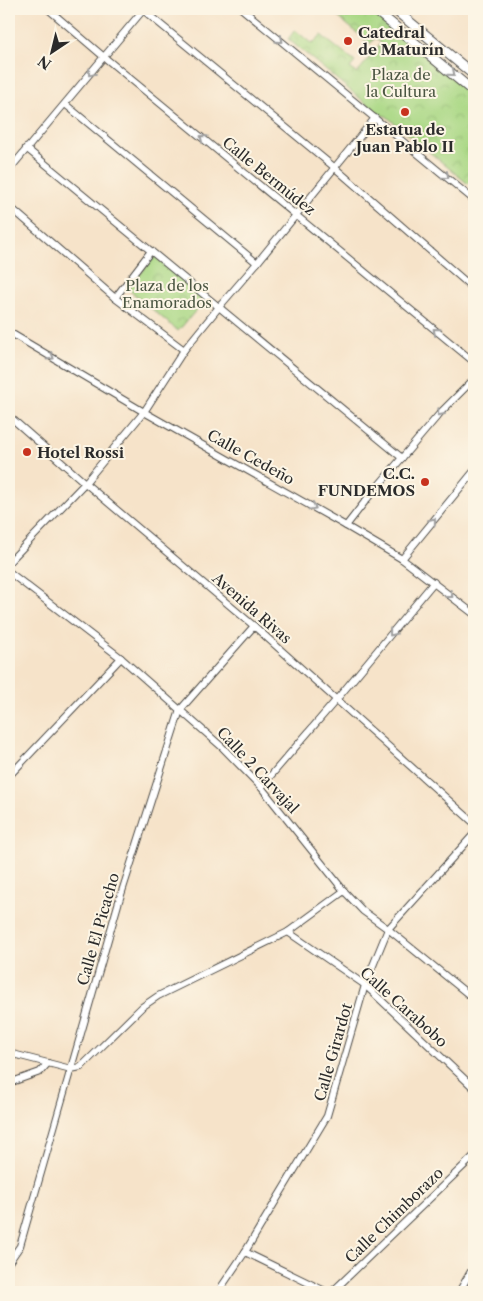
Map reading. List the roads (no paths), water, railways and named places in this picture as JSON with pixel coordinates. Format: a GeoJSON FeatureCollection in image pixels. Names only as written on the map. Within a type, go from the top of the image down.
{"type":"FeatureCollection","features":[{"type":"Feature","properties":{"kind":"street","name":"Calle Bermúdez"},"geometry":{"type":"LineString","coordinates":[[48,9],[474,362]]}},
{"type":"Feature","properties":{"kind":"street"},"geometry":{"type":"LineString","coordinates":[[242,9],[474,200]]}},
{"type":"Feature","properties":{"kind":"street"},"geometry":{"type":"LineString","coordinates":[[374,9],[474,92]]}},
{"type":"Feature","properties":{"kind":"street"},"geometry":{"type":"LineString","coordinates":[[9,170],[144,10],[334,167],[474,289]]}},
{"type":"Feature","properties":{"kind":"street"},"geometry":{"type":"LineString","coordinates":[[401,11],[474,75]]}},
{"type":"Feature","properties":{"kind":"street"},"geometry":{"type":"LineString","coordinates":[[64,104],[257,263]]}},
{"type":"Feature","properties":{"kind":"street"},"geometry":{"type":"LineString","coordinates":[[9,562],[85,483],[144,412],[184,350],[375,118]]}},
{"type":"Feature","properties":{"kind":"street"},"geometry":{"type":"LineString","coordinates":[[26,148],[402,458]]}},
{"type":"Feature","properties":{"kind":"street"},"geometry":{"type":"LineString","coordinates":[[9,206],[116,298],[184,350]]}},
{"type":"Feature","properties":{"kind":"street"},"geometry":{"type":"LineString","coordinates":[[116,298],[151,251]]}},
{"type":"Feature","properties":{"kind":"street","name":"Calle Cedeño"},"geometry":{"type":"LineString","coordinates":[[9,332],[144,412],[402,559],[474,614]]}},
{"type":"Feature","properties":{"kind":"street"},"geometry":{"type":"LineString","coordinates":[[346,526],[441,412],[474,379]]}},
{"type":"Feature","properties":{"kind":"street","name":"Avenida Rivas"},"geometry":{"type":"LineString","coordinates":[[9,416],[254,626],[474,823]]}},
{"type":"Feature","properties":{"kind":"street"},"geometry":{"type":"LineString","coordinates":[[402,559],[474,471]]}},
{"type":"Feature","properties":{"kind":"street","name":"Calle 2 Carvajal"},"geometry":{"type":"LineString","coordinates":[[9,572],[121,658],[222,747],[261,787],[362,911],[474,999]]}},
{"type":"Feature","properties":{"kind":"street"},"geometry":{"type":"LineString","coordinates":[[261,787],[434,582]]}},
{"type":"Feature","properties":{"kind":"street","name":"Calle El Picacho"},"geometry":{"type":"LineString","coordinates":[[9,1262],[20,1246],[119,901],[180,710],[254,626]]}},
{"type":"Feature","properties":{"kind":"street"},"geometry":{"type":"LineString","coordinates":[[9,776],[121,658]]}},
{"type":"Feature","properties":{"kind":"street","name":"Calle Girardot"},"geometry":{"type":"LineString","coordinates":[[222,1286],[245,1252],[327,1116],[365,985],[388,930],[474,834]]}},
{"type":"Feature","properties":{"kind":"street"},"geometry":{"type":"LineString","coordinates":[[9,1052],[71,1069],[81,1067],[142,1007],[158,996],[288,932],[344,891]]}},
{"type":"Feature","properties":{"kind":"street","name":"Calle Carabobo"},"geometry":{"type":"LineString","coordinates":[[288,932],[365,985],[474,1088]]}},
{"type":"Feature","properties":{"kind":"street"},"geometry":{"type":"LineString","coordinates":[[9,1083],[40,1072],[48,1063]]}},
{"type":"Feature","properties":{"kind":"street","name":"Calle Chimborazo"},"geometry":{"type":"LineString","coordinates":[[332,1292],[474,1156]]}},
{"type":"Feature","properties":{"kind":"street"},"geometry":{"type":"LineString","coordinates":[[245,1252],[327,1292]]}},
{"type":"Feature","properties":{"kind":"street"},"geometry":{"type":"LineString","coordinates":[[459,1292],[474,1266]]}},
{"type":"Feature","properties":{"kind":"place","name":"Catedral de Maturín"},"geometry":{"type":"Point","coordinates":[348,41]}},
{"type":"Feature","properties":{"kind":"place","name":"Estatua de Juan Pablo II"},"geometry":{"type":"Point","coordinates":[405,112]}},
{"type":"Feature","properties":{"kind":"place","name":"Hotel Rossi"},"geometry":{"type":"Point","coordinates":[27,452]}},
{"type":"Feature","properties":{"kind":"place","name":"C.C. FUNDEMOS"},"geometry":{"type":"Point","coordinates":[425,482]}},
{"type":"Feature","properties":{"kind":"park label","name":"Plaza de la Cultura"},"geometry":{"type":"Point","coordinates":[401,82]}},
{"type":"Feature","properties":{"kind":"park label","name":"Plaza de los Enamorados"},"geometry":{"type":"Point","coordinates":[167,294]}}]}
